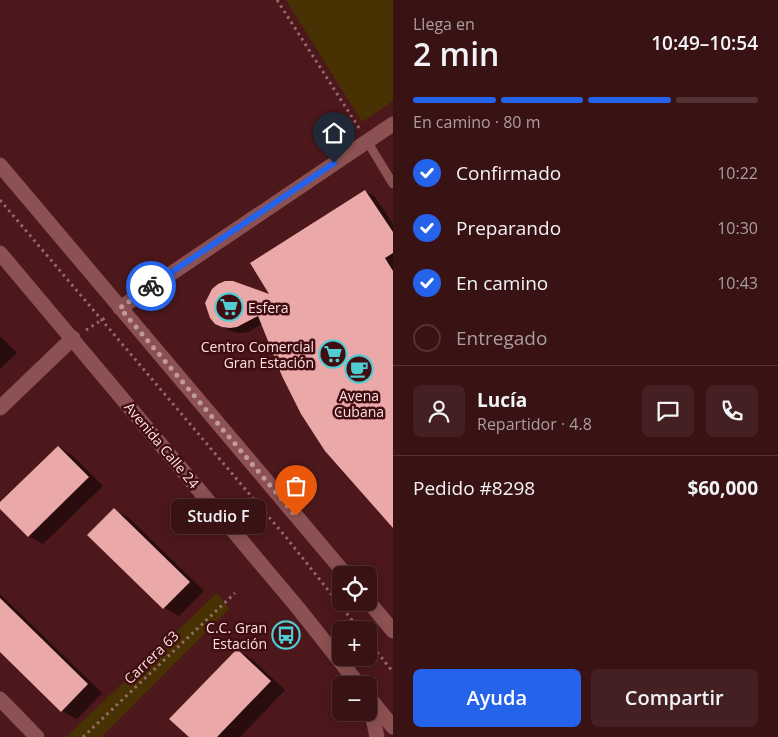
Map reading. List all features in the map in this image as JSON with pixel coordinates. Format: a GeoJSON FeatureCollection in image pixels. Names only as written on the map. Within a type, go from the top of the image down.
{"type":"FeatureCollection","features":[{"type":"Feature","properties":{"kind":"main road"},"geometry":{"type":"LineString","coordinates":[[120,308],[393,124]]}},
{"type":"Feature","properties":{"kind":"main road"},"geometry":{"type":"LineString","coordinates":[[0,165],[338,566]]}},
{"type":"Feature","properties":{"kind":"main road","name":"Avenida Calle 24"},"geometry":{"type":"LineString","coordinates":[[0,253],[298,608],[352,676]]}},
{"type":"Feature","properties":{"kind":"main road"},"geometry":{"type":"LineString","coordinates":[[0,408],[73,338]]}},
{"type":"Feature","properties":{"kind":"main road"},"geometry":{"type":"LineString","coordinates":[[376,611],[393,631]]}},
{"type":"Feature","properties":{"kind":"main road"},"geometry":{"type":"LineString","coordinates":[[0,699],[37,737]]}},
{"type":"Feature","properties":{"kind":"main road"},"geometry":{"type":"LineString","coordinates":[[377,708],[393,727]]}},
{"type":"Feature","properties":{"kind":"main road"},"geometry":{"type":"LineString","coordinates":[[374,721],[377,737]]}},
{"type":"Feature","properties":{"kind":"lane"},"geometry":{"type":"LineString","coordinates":[[367,141],[393,184]]}},
{"type":"Feature","properties":{"kind":"path"},"geometry":{"type":"LineString","coordinates":[[277,0],[367,141]]}},
{"type":"Feature","properties":{"kind":"path"},"geometry":{"type":"LineString","coordinates":[[0,200],[285,536],[353,621]]}},
{"type":"Feature","properties":{"kind":"path"},"geometry":{"type":"LineString","coordinates":[[73,338],[120,308]]}},
{"type":"Feature","properties":{"kind":"path","name":"Carrera 63"},"geometry":{"type":"LineString","coordinates":[[83,737],[235,593]]}},
{"type":"Feature","properties":{"kind":"path"},"geometry":{"type":"LineString","coordinates":[[377,652],[393,672]]}},
{"type":"Feature","properties":{"kind":"shaded area"},"geometry":{"type":"Polygon","coordinates":[[[286,0],[393,0],[393,101],[362,122],[286,0]]]}},
{"type":"Feature","properties":{"kind":"shaded area"},"geometry":{"type":"Polygon","coordinates":[[[217,593],[229,609],[101,737],[66,737],[217,593]]]}},
{"type":"Feature","properties":{"kind":"building","name":"Centro Comercial Gran Estación"},"geometry":{"type":"Polygon","coordinates":[[[365,190],[393,232],[393,253],[385,258],[393,271],[393,528],[325,451],[301,414],[282,376],[258,316],[237,327],[222,327],[215,324],[210,318],[205,303],[212,289],[225,281],[233,281],[269,294],[250,263],[365,190]]]}},
{"type":"Feature","properties":{"kind":"building"},"geometry":{"type":"Polygon","coordinates":[[[58,446],[89,477],[28,537],[0,509],[0,502],[58,446]]]}},
{"type":"Feature","properties":{"kind":"building"},"geometry":{"type":"Polygon","coordinates":[[[114,508],[190,582],[163,609],[87,535],[114,508]]]}},
{"type":"Feature","properties":{"kind":"building"},"geometry":{"type":"Polygon","coordinates":[[[0,598],[88,684],[61,712],[0,652],[0,598]]]}},
{"type":"Feature","properties":{"kind":"building"},"geometry":{"type":"Polygon","coordinates":[[[237,649],[271,681],[217,737],[189,737],[169,719],[237,649]]]}},
{"type":"Feature","properties":{"kind":"way so far"},"geometry":{"type":"LineString","coordinates":[[151,286],[120,308],[296,516]]}},
{"type":"Feature","properties":{"kind":"place","name":"Esfera"},"geometry":{"type":"Point","coordinates":[229,307]}},
{"type":"Feature","properties":{"kind":"place","name":"Centro Comercial Gran Estación"},"geometry":{"type":"Point","coordinates":[333,354]}},
{"type":"Feature","properties":{"kind":"place","name":"Avena Cubana"},"geometry":{"type":"Point","coordinates":[359,369]}},
{"type":"Feature","properties":{"kind":"place","name":"Studio F"},"geometry":{"type":"Point","coordinates":[296,516]}},
{"type":"Feature","properties":{"kind":"place","name":"C.C. Gran Estación"},"geometry":{"type":"Point","coordinates":[286,635]}},
{"type":"Feature","properties":{"kind":"route"},"geometry":{"type":"LineString","coordinates":[[151,286],[334,163]]}}]}
